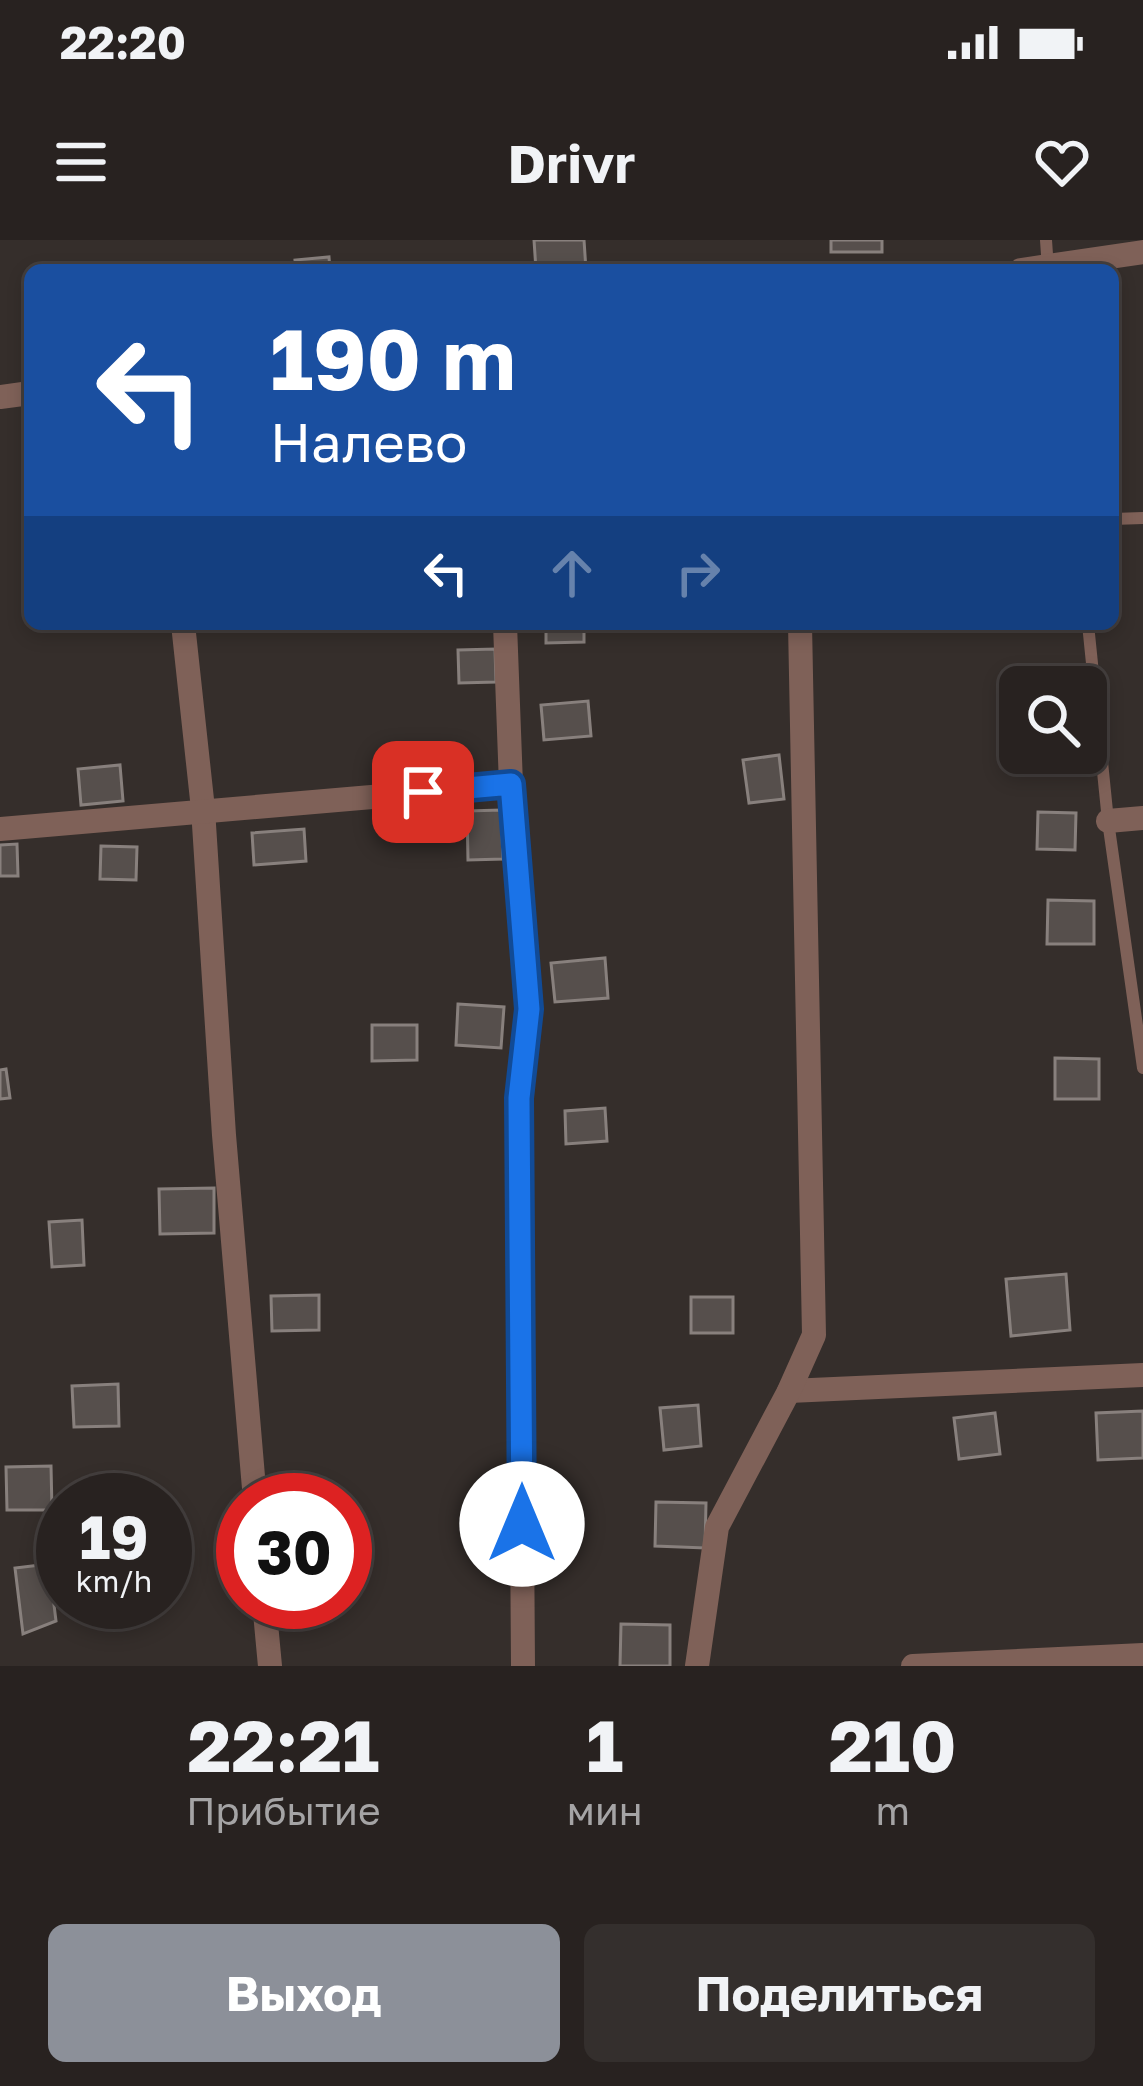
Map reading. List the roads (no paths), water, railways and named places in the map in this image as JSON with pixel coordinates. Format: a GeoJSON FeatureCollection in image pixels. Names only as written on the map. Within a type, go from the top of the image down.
{"type":"FeatureCollection","features":[{"type":"Feature","properties":{"kind":"street"},"geometry":{"type":"LineString","coordinates":[[1072,264],[1143,252]]}},
{"type":"Feature","properties":{"kind":"street"},"geometry":{"type":"LineString","coordinates":[[184,630],[203,809],[253,1473]]}},
{"type":"Feature","properties":{"kind":"street"},"geometry":{"type":"LineString","coordinates":[[506,630],[511,784],[529,1009],[519,1098],[523,1666]]}},
{"type":"Feature","properties":{"kind":"street"},"geometry":{"type":"LineString","coordinates":[[697,1666],[717,1527],[814,1335],[800,630]]}},
{"type":"Feature","properties":{"kind":"street"},"geometry":{"type":"LineString","coordinates":[[0,829],[511,784]]}},
{"type":"Feature","properties":{"kind":"street"},"geometry":{"type":"LineString","coordinates":[[1108,820],[1143,818]]}},
{"type":"Feature","properties":{"kind":"street"},"geometry":{"type":"LineString","coordinates":[[789,1391],[1143,1375]]}},
{"type":"Feature","properties":{"kind":"street"},"geometry":{"type":"LineString","coordinates":[[267,1629],[270,1666]]}},
{"type":"Feature","properties":{"kind":"street"},"geometry":{"type":"LineString","coordinates":[[913,1666],[1143,1655]]}},
{"type":"Feature","properties":{"kind":"lane"},"geometry":{"type":"LineString","coordinates":[[1089,630],[1108,820],[1143,1069]]}}]}
